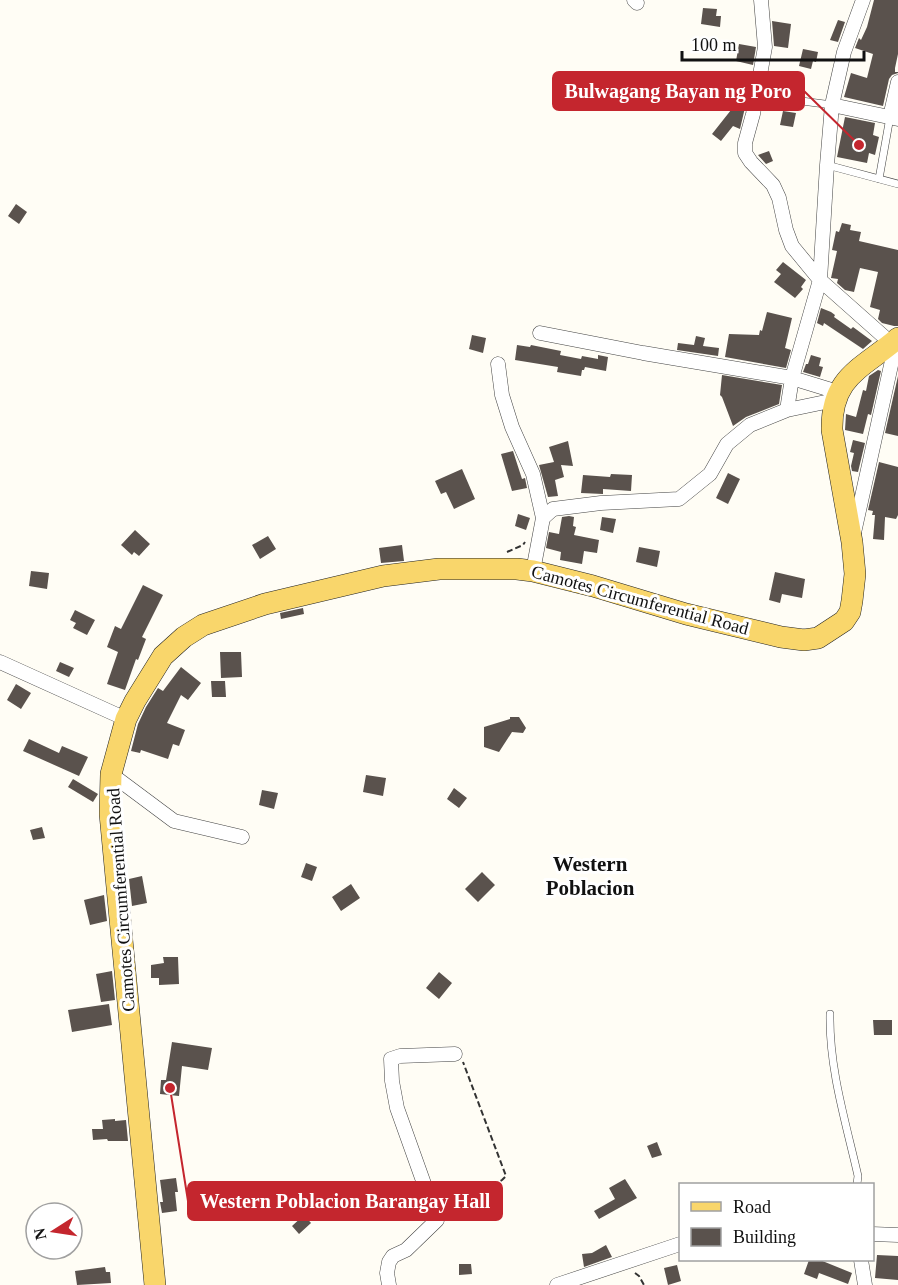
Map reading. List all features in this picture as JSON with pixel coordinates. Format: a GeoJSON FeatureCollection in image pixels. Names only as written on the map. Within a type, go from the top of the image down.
{"type":"FeatureCollection","features":[{"type":"Feature","properties":{"kind":"main road"},"geometry":{"type":"LineString","coordinates":[[836,398],[841,385],[849,376],[895,340]]}},
{"type":"Feature","properties":{"kind":"main road","name":"Camotes Circumferential Road"},"geometry":{"type":"LineString","coordinates":[[155,1285],[110,813],[111,774],[126,719],[163,656],[184,637],[203,625],[265,604],[383,576],[439,569],[533,571],[686,614],[781,637],[804,640],[818,638],[844,621],[850,612],[855,574],[852,542],[832,430],[832,413],[836,398]]}},
{"type":"Feature","properties":{"kind":"street"},"geometry":{"type":"LineString","coordinates":[[761,0],[765,47],[753,114],[745,143],[745,153],[773,185],[779,198],[792,246],[820,280],[895,340],[852,542]]}},
{"type":"Feature","properties":{"kind":"street"},"geometry":{"type":"LineString","coordinates":[[786,410],[792,378],[820,280],[832,105],[844,52],[863,0]]}},
{"type":"Feature","properties":{"kind":"street"},"geometry":{"type":"LineString","coordinates":[[832,105],[894,118],[898,82]]}},
{"type":"Feature","properties":{"kind":"street"},"geometry":{"type":"LineString","coordinates":[[540,333],[792,378],[828,389],[836,398],[786,410],[750,425],[727,444],[710,474],[679,499],[601,503],[553,509],[543,518]]}},
{"type":"Feature","properties":{"kind":"street"},"geometry":{"type":"LineString","coordinates":[[498,364],[502,395],[512,427],[533,474],[543,518],[533,571]]}},
{"type":"Feature","properties":{"kind":"street"},"geometry":{"type":"LineString","coordinates":[[0,662],[126,719]]}},
{"type":"Feature","properties":{"kind":"street"},"geometry":{"type":"LineString","coordinates":[[111,774],[174,821],[242,837]]}},
{"type":"Feature","properties":{"kind":"street"},"geometry":{"type":"LineString","coordinates":[[390,1285],[387,1273],[388,1262],[393,1256],[406,1250],[437,1220],[398,1108],[392,1081],[391,1059],[400,1056],[455,1054]]}},
{"type":"Feature","properties":{"kind":"street"},"geometry":{"type":"LineString","coordinates":[[874,1234],[898,1236]]}},
{"type":"Feature","properties":{"kind":"street"},"geometry":{"type":"LineString","coordinates":[[557,1285],[679,1245]]}},
{"type":"Feature","properties":{"kind":"street"},"geometry":{"type":"LineString","coordinates":[[861,1261],[865,1285]]}},
{"type":"Feature","properties":{"kind":"lane"},"geometry":{"type":"LineString","coordinates":[[756,95],[832,105]]}},
{"type":"Feature","properties":{"kind":"lane"},"geometry":{"type":"LineString","coordinates":[[879,179],[894,118]]}},
{"type":"Feature","properties":{"kind":"lane"},"geometry":{"type":"LineString","coordinates":[[827,165],[898,184]]}},
{"type":"Feature","properties":{"kind":"lane"},"geometry":{"type":"LineString","coordinates":[[830,1014],[831,1053],[858,1176],[857,1183]]}},
{"type":"Feature","properties":{"kind":"path"},"geometry":{"type":"LineString","coordinates":[[507,553],[523,545],[527,539]]}},
{"type":"Feature","properties":{"kind":"path"},"geometry":{"type":"LineString","coordinates":[[437,1220],[506,1176],[462,1059],[455,1054]]}},
{"type":"Feature","properties":{"kind":"building"},"geometry":{"type":"Polygon","coordinates":[[[874,0],[898,0],[898,54],[895,72],[898,73],[889,79],[883,106],[844,97],[851,73],[867,78],[873,54],[855,48],[867,27],[874,0]]]}},
{"type":"Feature","properties":{"kind":"building"},"geometry":{"type":"Polygon","coordinates":[[[703,8],[717,9],[716,16],[721,16],[720,27],[701,24],[703,8]]]}},
{"type":"Feature","properties":{"kind":"building"},"geometry":{"type":"Polygon","coordinates":[[[838,20],[845,22],[838,42],[830,40],[838,20]]]}},
{"type":"Feature","properties":{"kind":"building"},"geometry":{"type":"Polygon","coordinates":[[[772,21],[791,24],[788,48],[774,46],[772,21]]]}},
{"type":"Feature","properties":{"kind":"building"},"geometry":{"type":"Polygon","coordinates":[[[739,44],[756,47],[753,65],[736,61],[739,44]]]}},
{"type":"Feature","properties":{"kind":"building"},"geometry":{"type":"Polygon","coordinates":[[[803,49],[818,52],[816,62],[813,61],[811,69],[799,66],[803,49]]]}},
{"type":"Feature","properties":{"kind":"building"},"geometry":{"type":"Polygon","coordinates":[[[770,72],[784,75],[783,85],[776,84],[775,92],[766,91],[770,72]]]}},
{"type":"Feature","properties":{"kind":"building"},"geometry":{"type":"Polygon","coordinates":[[[726,88],[740,93],[739,97],[747,99],[740,129],[733,126],[721,141],[712,134],[731,110],[720,106],[726,88]]]}},
{"type":"Feature","properties":{"kind":"building"},"geometry":{"type":"Polygon","coordinates":[[[783,111],[796,113],[793,127],[780,125],[783,111]]]}},
{"type":"Feature","properties":{"kind":"building"},"geometry":{"type":"Polygon","coordinates":[[[845,117],[875,123],[873,135],[879,137],[875,155],[869,153],[867,163],[837,157],[845,117]]]}},
{"type":"Feature","properties":{"kind":"building"},"geometry":{"type":"Polygon","coordinates":[[[769,151],[773,161],[766,164],[758,155],[769,151]]]}},
{"type":"Feature","properties":{"kind":"building"},"geometry":{"type":"Polygon","coordinates":[[[16,204],[27,212],[19,224],[8,216],[16,204]]]}},
{"type":"Feature","properties":{"kind":"building"},"geometry":{"type":"Polygon","coordinates":[[[842,223],[851,225],[850,230],[861,232],[859,241],[898,250],[898,326],[882,323],[878,319],[880,310],[870,307],[878,272],[860,268],[854,292],[845,290],[837,283],[838,279],[831,278],[837,251],[832,250],[836,231],[839,232],[842,223]]]}},
{"type":"Feature","properties":{"kind":"building"},"geometry":{"type":"Polygon","coordinates":[[[783,262],[806,280],[801,287],[803,289],[795,298],[774,282],[781,274],[776,270],[783,262]]]}},
{"type":"Feature","properties":{"kind":"building"},"geometry":{"type":"Polygon","coordinates":[[[821,308],[831,312],[835,315],[834,317],[872,341],[863,349],[824,323],[823,326],[817,323],[821,308]]]}},
{"type":"Feature","properties":{"kind":"building"},"geometry":{"type":"Polygon","coordinates":[[[767,312],[792,318],[785,348],[791,350],[786,368],[725,357],[729,334],[759,335],[767,312]]]}},
{"type":"Feature","properties":{"kind":"building"},"geometry":{"type":"Polygon","coordinates":[[[472,335],[486,338],[483,353],[469,349],[472,335]]]}},
{"type":"Feature","properties":{"kind":"building"},"geometry":{"type":"Polygon","coordinates":[[[696,336],[705,338],[703,346],[719,348],[718,356],[677,350],[678,343],[694,345],[696,336]]]}},
{"type":"Feature","properties":{"kind":"building"},"geometry":{"type":"Polygon","coordinates":[[[517,345],[530,347],[531,345],[561,351],[560,355],[581,359],[582,356],[598,359],[598,355],[608,357],[606,371],[585,367],[581,376],[557,372],[558,367],[515,360],[517,345]]]}},
{"type":"Feature","properties":{"kind":"building"},"geometry":{"type":"Polygon","coordinates":[[[811,355],[821,358],[819,366],[823,367],[820,377],[803,372],[811,355]]]}},
{"type":"Feature","properties":{"kind":"building"},"geometry":{"type":"Polygon","coordinates":[[[878,370],[881,371],[871,415],[868,414],[863,434],[845,430],[846,414],[856,417],[869,376],[878,370]]]}},
{"type":"Feature","properties":{"kind":"building"},"geometry":{"type":"Polygon","coordinates":[[[722,375],[782,385],[779,404],[746,417],[733,426],[720,395],[722,375]]]}},
{"type":"Feature","properties":{"kind":"building"},"geometry":{"type":"Polygon","coordinates":[[[898,376],[898,436],[885,433],[898,376]]]}},
{"type":"Feature","properties":{"kind":"building"},"geometry":{"type":"Polygon","coordinates":[[[853,440],[865,443],[858,472],[852,471],[851,466],[854,453],[850,452],[853,440]]]}},
{"type":"Feature","properties":{"kind":"building"},"geometry":{"type":"Polygon","coordinates":[[[568,441],[573,466],[561,465],[564,477],[555,480],[558,496],[548,497],[539,465],[554,462],[549,447],[568,441]]]}},
{"type":"Feature","properties":{"kind":"building"},"geometry":{"type":"Polygon","coordinates":[[[513,451],[527,488],[512,491],[501,454],[513,451]]]}},
{"type":"Feature","properties":{"kind":"building"},"geometry":{"type":"Polygon","coordinates":[[[879,462],[898,467],[898,515],[896,519],[885,517],[884,540],[873,539],[875,515],[872,515],[873,511],[868,510],[879,462]]]}},
{"type":"Feature","properties":{"kind":"building"},"geometry":{"type":"Polygon","coordinates":[[[462,469],[475,499],[454,509],[446,492],[441,494],[435,481],[462,469]]]}},
{"type":"Feature","properties":{"kind":"building"},"geometry":{"type":"Polygon","coordinates":[[[728,473],[740,479],[728,504],[716,498],[728,473]]]}},
{"type":"Feature","properties":{"kind":"building"},"geometry":{"type":"Polygon","coordinates":[[[611,474],[632,475],[631,491],[603,489],[603,494],[581,493],[583,475],[610,477],[611,474]]]}},
{"type":"Feature","properties":{"kind":"building"},"geometry":{"type":"Polygon","coordinates":[[[518,514],[530,518],[526,530],[515,526],[518,514]]]}},
{"type":"Feature","properties":{"kind":"building"},"geometry":{"type":"Polygon","coordinates":[[[562,517],[574,517],[573,526],[576,527],[574,535],[599,540],[597,553],[584,551],[582,564],[560,560],[561,552],[546,548],[549,532],[559,534],[562,517]]]}},
{"type":"Feature","properties":{"kind":"building"},"geometry":{"type":"Polygon","coordinates":[[[602,517],[616,519],[613,533],[600,530],[602,517]]]}},
{"type":"Feature","properties":{"kind":"building"},"geometry":{"type":"Polygon","coordinates":[[[135,530],[150,544],[139,556],[134,552],[132,555],[121,545],[135,530]]]}},
{"type":"Feature","properties":{"kind":"building"},"geometry":{"type":"Polygon","coordinates":[[[268,536],[276,549],[260,559],[252,545],[268,536]]]}},
{"type":"Feature","properties":{"kind":"building"},"geometry":{"type":"Polygon","coordinates":[[[402,545],[404,561],[381,563],[379,548],[402,545]]]}},
{"type":"Feature","properties":{"kind":"building"},"geometry":{"type":"Polygon","coordinates":[[[639,547],[660,551],[657,567],[636,562],[639,547]]]}},
{"type":"Feature","properties":{"kind":"building"},"geometry":{"type":"Polygon","coordinates":[[[31,571],[49,573],[47,589],[29,586],[31,571]]]}},
{"type":"Feature","properties":{"kind":"building"},"geometry":{"type":"Polygon","coordinates":[[[775,572],[805,579],[802,598],[782,594],[780,603],[769,600],[775,572]]]}},
{"type":"Feature","properties":{"kind":"building"},"geometry":{"type":"Polygon","coordinates":[[[143,585],[163,595],[142,637],[146,639],[125,690],[107,684],[118,652],[107,647],[115,626],[121,629],[143,585]]]}},
{"type":"Feature","properties":{"kind":"building"},"geometry":{"type":"Polygon","coordinates":[[[303,608],[304,614],[281,619],[280,613],[303,608]]]}},
{"type":"Feature","properties":{"kind":"building"},"geometry":{"type":"Polygon","coordinates":[[[75,610],[95,620],[87,635],[73,628],[76,623],[70,620],[75,610]]]}},
{"type":"Feature","properties":{"kind":"building"},"geometry":{"type":"Polygon","coordinates":[[[220,652],[241,652],[242,677],[221,678],[220,652]]]}},
{"type":"Feature","properties":{"kind":"building"},"geometry":{"type":"Polygon","coordinates":[[[60,662],[74,668],[69,677],[56,671],[60,662]]]}},
{"type":"Feature","properties":{"kind":"building"},"geometry":{"type":"Polygon","coordinates":[[[181,667],[201,683],[188,700],[181,695],[167,723],[185,730],[179,746],[173,744],[168,759],[141,750],[140,753],[131,751],[138,724],[146,707],[158,688],[163,691],[181,667]]]}},
{"type":"Feature","properties":{"kind":"building"},"geometry":{"type":"Polygon","coordinates":[[[211,681],[225,681],[226,697],[212,697],[211,681]]]}},
{"type":"Feature","properties":{"kind":"building"},"geometry":{"type":"Polygon","coordinates":[[[16,684],[31,693],[21,709],[7,700],[16,684]]]}},
{"type":"Feature","properties":{"kind":"building"},"geometry":{"type":"Polygon","coordinates":[[[510,717],[519,717],[526,728],[523,733],[512,732],[499,752],[484,747],[484,727],[510,719],[510,717]]]}},
{"type":"Feature","properties":{"kind":"building"},"geometry":{"type":"Polygon","coordinates":[[[29,739],[59,753],[62,746],[88,757],[79,776],[23,751],[29,739]]]}},
{"type":"Feature","properties":{"kind":"building"},"geometry":{"type":"Polygon","coordinates":[[[366,775],[386,778],[383,796],[363,792],[366,775]]]}},
{"type":"Feature","properties":{"kind":"building"},"geometry":{"type":"Polygon","coordinates":[[[73,779],[98,794],[93,802],[68,787],[73,779]]]}},
{"type":"Feature","properties":{"kind":"building"},"geometry":{"type":"Polygon","coordinates":[[[454,788],[467,798],[459,808],[447,799],[454,788]]]}},
{"type":"Feature","properties":{"kind":"building"},"geometry":{"type":"Polygon","coordinates":[[[262,790],[278,793],[274,809],[259,805],[262,790]]]}},
{"type":"Feature","properties":{"kind":"building"},"geometry":{"type":"Polygon","coordinates":[[[42,827],[45,838],[33,840],[30,830],[42,827]]]}},
{"type":"Feature","properties":{"kind":"building"},"geometry":{"type":"Polygon","coordinates":[[[306,863],[317,867],[312,881],[301,877],[306,863]]]}},
{"type":"Feature","properties":{"kind":"building"},"geometry":{"type":"Polygon","coordinates":[[[482,872],[495,885],[478,902],[465,889],[482,872]]]}},
{"type":"Feature","properties":{"kind":"building"},"geometry":{"type":"Polygon","coordinates":[[[142,876],[147,903],[132,906],[129,879],[142,876]]]}},
{"type":"Feature","properties":{"kind":"building"},"geometry":{"type":"Polygon","coordinates":[[[351,884],[360,898],[341,911],[332,897],[351,884]]]}},
{"type":"Feature","properties":{"kind":"building"},"geometry":{"type":"Polygon","coordinates":[[[104,895],[107,921],[90,925],[84,900],[104,895]]]}},
{"type":"Feature","properties":{"kind":"building"},"geometry":{"type":"Polygon","coordinates":[[[163,957],[178,957],[179,984],[159,985],[159,978],[151,978],[151,965],[164,963],[163,957]]]}},
{"type":"Feature","properties":{"kind":"building"},"geometry":{"type":"Polygon","coordinates":[[[112,971],[115,1000],[101,1002],[96,974],[112,971]]]}},
{"type":"Feature","properties":{"kind":"building"},"geometry":{"type":"Polygon","coordinates":[[[439,972],[452,983],[439,999],[426,988],[439,972]]]}},
{"type":"Feature","properties":{"kind":"building"},"geometry":{"type":"Polygon","coordinates":[[[109,1004],[112,1025],[72,1032],[68,1010],[109,1004]]]}},
{"type":"Feature","properties":{"kind":"building"},"geometry":{"type":"Polygon","coordinates":[[[873,1020],[892,1020],[892,1035],[874,1035],[873,1020]]]}},
{"type":"Feature","properties":{"kind":"building"},"geometry":{"type":"Polygon","coordinates":[[[172,1042],[212,1048],[208,1070],[182,1066],[179,1096],[160,1094],[161,1080],[166,1080],[172,1042]]]}},
{"type":"Feature","properties":{"kind":"building"},"geometry":{"type":"Polygon","coordinates":[[[115,1119],[115,1121],[126,1120],[128,1141],[93,1140],[92,1129],[103,1129],[102,1120],[115,1119]]]}},
{"type":"Feature","properties":{"kind":"building"},"geometry":{"type":"Polygon","coordinates":[[[657,1142],[662,1155],[652,1158],[647,1146],[657,1142]]]}},
{"type":"Feature","properties":{"kind":"building"},"geometry":{"type":"Polygon","coordinates":[[[176,1178],[177,1211],[162,1213],[160,1180],[176,1178]]]}},
{"type":"Feature","properties":{"kind":"building"},"geometry":{"type":"Polygon","coordinates":[[[625,1179],[637,1198],[599,1219],[594,1211],[615,1199],[609,1188],[625,1179]]]}},
{"type":"Feature","properties":{"kind":"building"},"geometry":{"type":"Polygon","coordinates":[[[304,1215],[311,1223],[299,1234],[292,1226],[304,1215]]]}},
{"type":"Feature","properties":{"kind":"building"},"geometry":{"type":"Polygon","coordinates":[[[606,1245],[612,1257],[584,1267],[582,1254],[592,1253],[606,1245]]]}},
{"type":"Feature","properties":{"kind":"building"},"geometry":{"type":"Polygon","coordinates":[[[877,1255],[898,1256],[898,1280],[875,1278],[877,1255]]]}},
{"type":"Feature","properties":{"kind":"building"},"geometry":{"type":"Polygon","coordinates":[[[809,1261],[822,1261],[852,1273],[848,1284],[819,1273],[817,1279],[804,1274],[809,1261]]]}},
{"type":"Feature","properties":{"kind":"building"},"geometry":{"type":"Polygon","coordinates":[[[459,1264],[471,1264],[472,1274],[459,1275],[459,1264]]]}},
{"type":"Feature","properties":{"kind":"building"},"geometry":{"type":"Polygon","coordinates":[[[677,1265],[681,1281],[668,1285],[664,1268],[677,1265]]]}},
{"type":"Feature","properties":{"kind":"building"},"geometry":{"type":"Polygon","coordinates":[[[105,1267],[106,1272],[110,1272],[111,1283],[77,1285],[75,1271],[105,1267]]]}},
{"type":"Feature","properties":{"kind":"place","name":"Bulwagang Bayan ng Poro"},"geometry":{"type":"Point","coordinates":[859,145]}},
{"type":"Feature","properties":{"kind":"place","name":"Western Poblacion Barangay Hall"},"geometry":{"type":"Point","coordinates":[170,1088]}},
{"type":"Feature","properties":{"kind":"district","name":"Western Poblacion"},"geometry":{"type":"Point","coordinates":[590,876]}}]}
